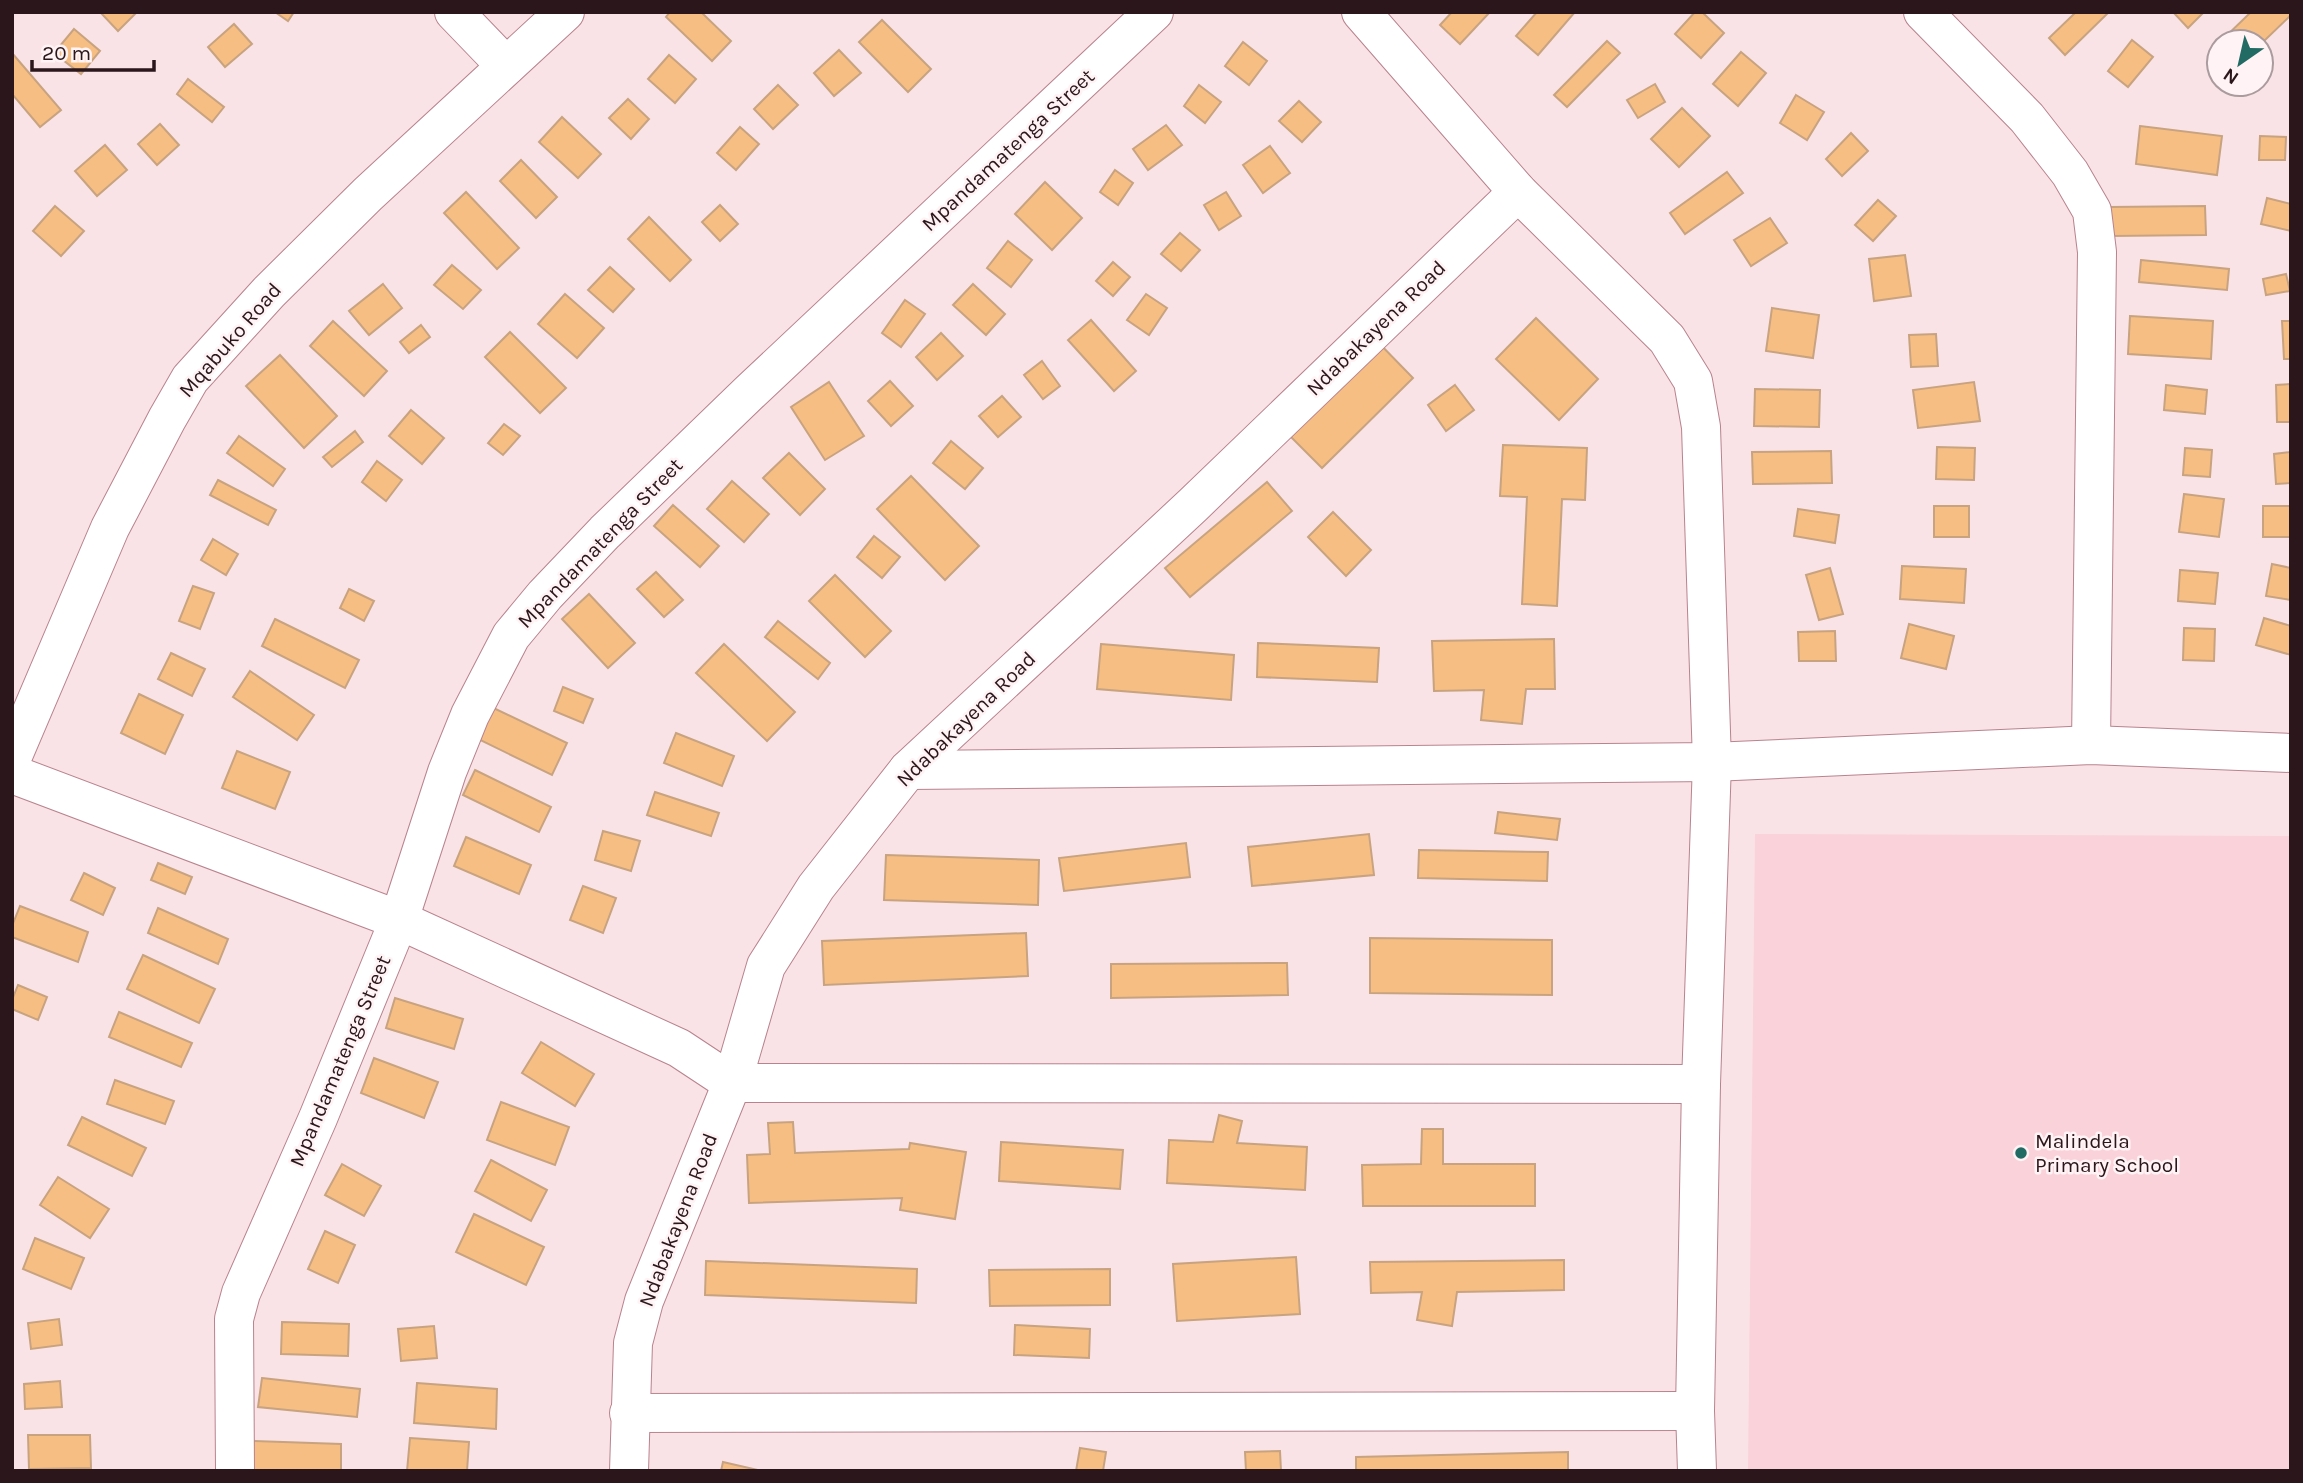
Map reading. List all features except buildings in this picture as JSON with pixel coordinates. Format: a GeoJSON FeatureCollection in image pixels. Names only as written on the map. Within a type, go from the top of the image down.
{"type":"FeatureCollection","features":[{"type":"Feature","properties":{"kind":"street"},"geometry":{"type":"LineString","coordinates":[[454,12],[506,66]]}},
{"type":"Feature","properties":{"kind":"street","name":"Mqabuko Road"},"geometry":{"type":"LineString","coordinates":[[12,758],[110,527],[190,379],[279,282],[368,194],[565,12]]}},
{"type":"Feature","properties":{"kind":"street","name":"Mpandamatenga Street"},"geometry":{"type":"LineString","coordinates":[[235,1471],[234,1319],[241,1293],[318,1118],[399,920],[447,772],[470,715],[511,636],[554,586],[634,504],[1154,12]]}},
{"type":"Feature","properties":{"kind":"street"},"geometry":{"type":"LineString","coordinates":[[1361,12],[1518,192],[1667,339],[1693,381],[1701,427],[1712,762],[1701,1084],[1695,1411],[1697,1471]]}},
{"type":"Feature","properties":{"kind":"street"},"geometry":{"type":"LineString","coordinates":[[1923,12],[2027,118],[2070,173],[2092,211],[2097,252],[2091,745]]}},
{"type":"Feature","properties":{"kind":"street","name":"Ndabakayena Road"},"geometry":{"type":"LineString","coordinates":[[629,1471],[632,1343],[644,1301],[732,1083],[766,966],[816,887],[908,770],[1193,505],[1518,192]]}},
{"type":"Feature","properties":{"kind":"street"},"geometry":{"type":"LineString","coordinates":[[908,770],[1712,762],[2091,745],[2291,753]]}},
{"type":"Feature","properties":{"kind":"street"},"geometry":{"type":"LineString","coordinates":[[12,775],[399,920],[679,1048],[732,1083],[1701,1084]]}},
{"type":"Feature","properties":{"kind":"street"},"geometry":{"type":"LineString","coordinates":[[629,1413],[1695,1411]]}},
{"type":"Feature","properties":{"kind":"shaded area","name":"Malindela Primary School"},"geometry":{"type":"Polygon","coordinates":[[[1755,834],[2291,836],[2291,1471],[1748,1471],[1755,834]]]}},
{"type":"Feature","properties":{"kind":"place","name":"Malindela Primary School"},"geometry":{"type":"Point","coordinates":[2021,1153]}}]}
